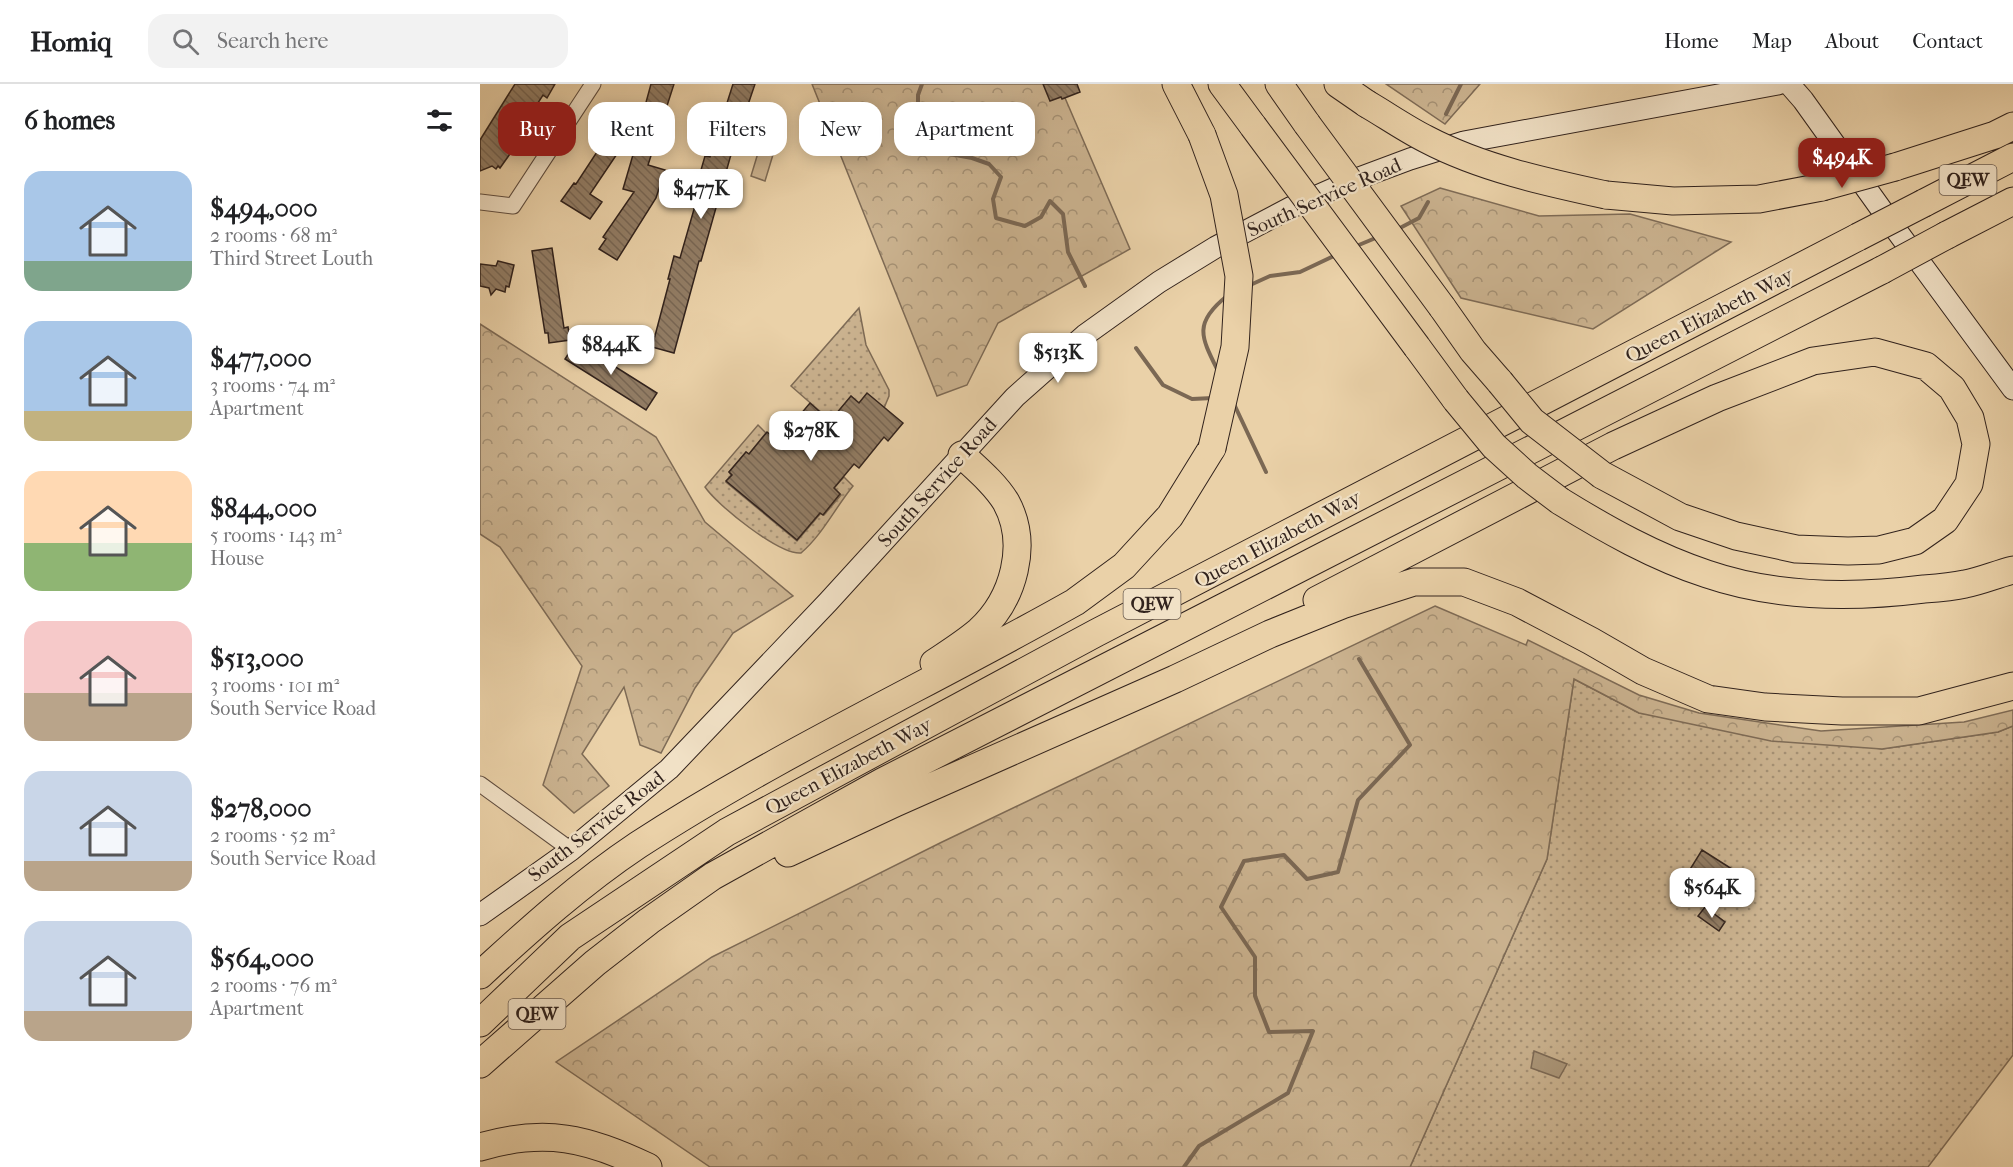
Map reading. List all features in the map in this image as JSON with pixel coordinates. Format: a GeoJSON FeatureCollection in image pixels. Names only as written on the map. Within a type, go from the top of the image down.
{"type":"FeatureCollection","features":[{"type":"Feature","properties":{"kind":"highway"},"geometry":{"type":"LineString","coordinates":[[480,975],[586,884],[637,847],[706,803],[784,759],[1075,602],[1124,566],[1170,516],[1212,448],[1235,347],[1239,276],[1224,195],[1202,135],[1176,84]]}},
{"type":"Feature","properties":{"kind":"highway"},"geometry":{"type":"LineString","coordinates":[[1222,84],[1416,347],[1494,446],[1527,476],[1560,501],[1607,530],[1657,555],[1708,575],[1762,588],[1827,596],[1898,592],[1965,584],[2013,570]]}},
{"type":"Feature","properties":{"kind":"highway"},"geometry":{"type":"LineString","coordinates":[[1175,679],[1316,600],[1613,446],[1717,398],[1813,361],[1875,352],[1926,366],[1952,388],[1970,418],[1976,444],[1969,484],[1945,520],[1915,541],[1879,550],[1796,549],[1736,536],[1680,517],[1602,475],[1532,421],[1473,351],[1279,84]]}},
{"type":"Feature","properties":{"kind":"highway"},"geometry":{"type":"LineString","coordinates":[[1338,84],[1427,140],[1483,163],[1550,183],[1606,195],[1673,201],[1759,199],[1822,187],[1895,167],[1995,135],[2013,126]]}},
{"type":"Feature","properties":{"kind":"highway","name":"Queen Elizabeth Way"},"geometry":{"type":"LineString","coordinates":[[480,1023],[570,937],[727,831],[1085,639],[2013,157]]}},
{"type":"Feature","properties":{"kind":"highway","name":"Queen Elizabeth Way"},"geometry":{"type":"LineString","coordinates":[[480,1064],[595,963],[648,921],[713,876],[882,782],[2013,201]]}},
{"type":"Feature","properties":{"kind":"highway"},"geometry":{"type":"LineString","coordinates":[[784,759],[937,661],[979,630],[998,608],[1011,584],[1018,553],[1016,525],[1005,500],[962,454]]}},
{"type":"Feature","properties":{"kind":"highway"},"geometry":{"type":"LineString","coordinates":[[595,963],[687,911],[742,875],[895,803],[1175,679],[1270,634],[1342,605],[1414,582],[1464,582],[1517,602],[1643,671],[1708,699],[1765,707],[1842,711],[1919,711],[2013,686]]}},
{"type":"Feature","properties":{"kind":"highway"},"geometry":{"type":"LineString","coordinates":[[480,1147],[538,1137],[563,1138],[601,1146],[648,1167]]}},
{"type":"Feature","properties":{"kind":"main road","name":"South Service Road"},"geometry":{"type":"LineString","coordinates":[[480,915],[571,850],[669,769],[828,602],[1015,397],[1085,335],[1159,282],[1206,253],[1292,207],[1351,180],[1464,142],[1778,84]]}},
{"type":"Feature","properties":{"kind":"main road"},"geometry":{"type":"LineString","coordinates":[[1789,84],[1803,100],[2013,389]]}},
{"type":"Feature","properties":{"kind":"street"},"geometry":{"type":"LineString","coordinates":[[480,202],[513,206],[593,84]]}},
{"type":"Feature","properties":{"kind":"street"},"geometry":{"type":"LineString","coordinates":[[480,784],[571,850]]}},
{"type":"Feature","properties":{"kind":"green space"},"geometry":{"type":"Polygon","coordinates":[[[812,84],[1059,84],[1130,249],[998,323],[967,385],[937,396],[841,156],[882,156],[882,102],[819,102],[812,84]]]}},
{"type":"Feature","properties":{"kind":"green space"},"geometry":{"type":"Polygon","coordinates":[[[1386,84],[1480,84],[1445,124],[1386,84]]]}},
{"type":"Feature","properties":{"kind":"green space"},"geometry":{"type":"Polygon","coordinates":[[[757,156],[773,156],[765,181],[751,176],[757,156]]]}},
{"type":"Feature","properties":{"kind":"green space"},"geometry":{"type":"Polygon","coordinates":[[[1440,188],[1539,216],[1630,214],[1731,242],[1593,329],[1461,298],[1401,206],[1440,188]]]}},
{"type":"Feature","properties":{"kind":"green space"},"geometry":{"type":"Polygon","coordinates":[[[859,308],[866,345],[889,390],[889,396],[884,408],[867,394],[859,403],[851,396],[831,421],[791,386],[859,308]]]}},
{"type":"Feature","properties":{"kind":"green space"},"geometry":{"type":"Polygon","coordinates":[[[480,324],[656,437],[705,522],[793,596],[733,633],[695,688],[661,753],[640,745],[624,687],[582,754],[609,786],[574,813],[543,785],[582,666],[500,547],[480,534],[480,324]]]}},
{"type":"Feature","properties":{"kind":"green space"},"geometry":{"type":"Polygon","coordinates":[[[758,425],[766,433],[749,454],[746,452],[729,472],[731,475],[726,482],[797,541],[821,513],[824,515],[841,495],[834,488],[844,477],[853,486],[809,546],[801,553],[778,546],[749,528],[705,487],[758,425]]]}},
{"type":"Feature","properties":{"kind":"green space"},"geometry":{"type":"Polygon","coordinates":[[[1435,606],[1526,645],[1528,640],[1639,695],[1699,713],[1821,731],[1964,722],[2013,710],[2013,726],[1998,732],[1882,749],[1771,741],[1639,713],[1574,679],[1547,859],[1410,1167],[710,1167],[556,1062],[712,957],[940,843],[1435,606]]]}},
{"type":"Feature","properties":{"kind":"green space"},"geometry":{"type":"Polygon","coordinates":[[[1574,679],[1639,713],[1882,749],[1998,732],[2013,726],[2013,1055],[1928,1167],[1410,1167],[1547,859],[1574,679]]]}},
{"type":"Feature","properties":{"kind":"shaded area"},"geometry":{"type":"Polygon","coordinates":[[[1534,1051],[1567,1064],[1559,1078],[1531,1068],[1534,1051]]]}},
{"type":"Feature","properties":{"kind":"building"},"geometry":{"type":"Polygon","coordinates":[[[515,84],[555,84],[547,98],[543,95],[538,102],[504,102],[515,84]]]}},
{"type":"Feature","properties":{"kind":"building"},"geometry":{"type":"Polygon","coordinates":[[[651,84],[674,84],[668,102],[646,102],[651,84]]]}},
{"type":"Feature","properties":{"kind":"building"},"geometry":{"type":"Polygon","coordinates":[[[733,84],[755,84],[749,102],[727,102],[733,84]]]}},
{"type":"Feature","properties":{"kind":"building"},"geometry":{"type":"Polygon","coordinates":[[[1043,84],[1077,84],[1080,92],[1050,101],[1043,84]]]}},
{"type":"Feature","properties":{"kind":"building"},"geometry":{"type":"Polygon","coordinates":[[[498,111],[498,156],[508,156],[500,168],[498,166],[496,169],[492,166],[480,171],[480,140],[498,111]]]}},
{"type":"Feature","properties":{"kind":"building"},"geometry":{"type":"Polygon","coordinates":[[[594,156],[616,156],[590,194],[602,202],[590,219],[561,201],[574,183],[576,184],[594,156]]]}},
{"type":"Feature","properties":{"kind":"building"},"geometry":{"type":"Polygon","coordinates":[[[633,156],[651,156],[648,165],[665,170],[656,198],[617,260],[599,249],[606,239],[603,237],[634,192],[623,189],[633,156]]]}},
{"type":"Feature","properties":{"kind":"building"},"geometry":{"type":"Polygon","coordinates":[[[705,156],[731,156],[674,353],[652,347],[674,256],[680,258],[703,178],[699,177],[705,156]]]}},
{"type":"Feature","properties":{"kind":"building"},"geometry":{"type":"Polygon","coordinates":[[[552,248],[564,328],[568,327],[570,340],[549,343],[548,333],[545,333],[532,251],[552,248]]]}},
{"type":"Feature","properties":{"kind":"building"},"geometry":{"type":"Polygon","coordinates":[[[498,261],[514,265],[509,287],[506,286],[505,292],[496,289],[491,295],[489,288],[480,286],[480,264],[496,266],[498,261]]]}},
{"type":"Feature","properties":{"kind":"building"},"geometry":{"type":"Polygon","coordinates":[[[576,342],[657,393],[646,410],[565,359],[576,342]]]}},
{"type":"Feature","properties":{"kind":"building"},"geometry":{"type":"Polygon","coordinates":[[[867,393],[903,423],[888,441],[884,437],[859,468],[854,464],[834,488],[840,494],[823,515],[820,513],[797,540],[726,481],[732,475],[729,472],[746,452],[749,454],[767,432],[778,441],[810,403],[830,421],[851,396],[859,403],[867,393]]]}},
{"type":"Feature","properties":{"kind":"building"},"geometry":{"type":"Polygon","coordinates":[[[1702,850],[1743,876],[1733,892],[1725,886],[1717,900],[1684,879],[1702,850]]]}},
{"type":"Feature","properties":{"kind":"building"},"geometry":{"type":"Polygon","coordinates":[[[1705,907],[1725,922],[1719,931],[1698,916],[1705,907]]]}},
{"type":"Feature","properties":{"kind":"waterway"},"geometry":{"type":"LineString","coordinates":[[922,84],[918,95],[918,124],[939,152],[972,158],[989,164],[1001,177],[993,199],[996,218],[1025,226],[1041,217],[1050,201],[1063,214],[1068,252],[1085,286]]}},
{"type":"Feature","properties":{"kind":"waterway"},"geometry":{"type":"LineString","coordinates":[[1446,114],[1461,84]]}},
{"type":"Feature","properties":{"kind":"waterway"},"geometry":{"type":"LineString","coordinates":[[1398,229],[1419,218],[1428,202]]}},
{"type":"Feature","properties":{"kind":"waterway"},"geometry":{"type":"LineString","coordinates":[[1354,247],[1378,237]]}},
{"type":"Feature","properties":{"kind":"waterway"},"geometry":{"type":"LineString","coordinates":[[1248,286],[1270,276],[1300,272],[1336,255]]}},
{"type":"Feature","properties":{"kind":"waterway"},"geometry":{"type":"LineString","coordinates":[[1218,371],[1207,349],[1203,331],[1209,314],[1227,296]]}},
{"type":"Feature","properties":{"kind":"waterway"},"geometry":{"type":"LineString","coordinates":[[1136,348],[1163,385],[1192,399],[1213,398]]}},
{"type":"Feature","properties":{"kind":"waterway"},"geometry":{"type":"LineString","coordinates":[[1234,404],[1266,472]]}},
{"type":"Feature","properties":{"kind":"waterway"},"geometry":{"type":"LineString","coordinates":[[1184,1167],[1199,1146],[1288,1093],[1313,1031],[1269,1032],[1255,996],[1255,957],[1221,907],[1244,861],[1284,855],[1307,879],[1338,872],[1358,800],[1410,745],[1359,659]]}}]}
